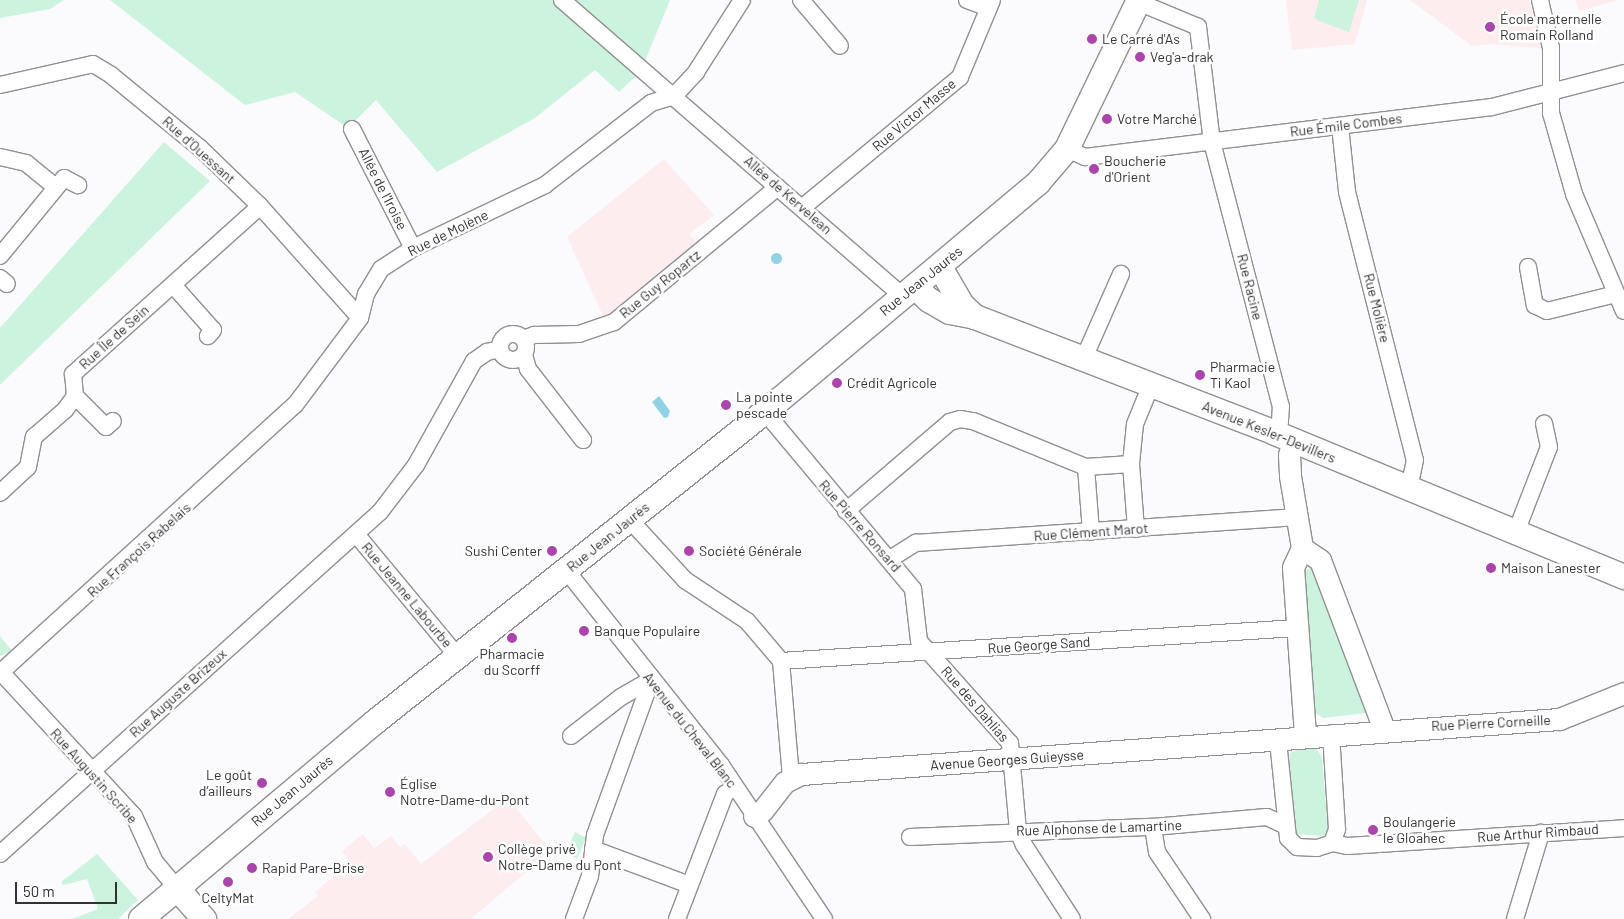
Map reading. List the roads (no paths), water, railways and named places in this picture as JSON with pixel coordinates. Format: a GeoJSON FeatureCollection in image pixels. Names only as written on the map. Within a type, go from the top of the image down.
{"type":"FeatureCollection","features":[{"type":"Feature","properties":{"kind":"main road","name":"Rue Jean Jaurès"},"geometry":{"type":"LineString","coordinates":[[141,919],[176,887],[458,656],[764,412],[908,291],[940,267],[1038,183],[1067,149],[1139,1]]}},
{"type":"Feature","properties":{"kind":"main road"},"geometry":{"type":"LineString","coordinates":[[940,267],[957,298],[975,317]]}},
{"type":"Feature","properties":{"kind":"main road","name":"Avenue Kesler-Devillers"},"geometry":{"type":"LineString","coordinates":[[908,291],[950,312],[975,317],[1084,358],[1284,437],[1624,577]]}},
{"type":"Feature","properties":{"kind":"main road"},"geometry":{"type":"LineString","coordinates":[[176,887],[204,919]]}},
{"type":"Feature","properties":{"kind":"street","name":"Allée de Kervelean"},"geometry":{"type":"LineString","coordinates":[[562,0],[778,187],[908,291]]}},
{"type":"Feature","properties":{"kind":"street"},"geometry":{"type":"LineString","coordinates":[[674,96],[696,72],[742,0]]}},
{"type":"Feature","properties":{"kind":"street"},"geometry":{"type":"LineString","coordinates":[[801,0],[840,46]]}},
{"type":"Feature","properties":{"kind":"street"},"geometry":{"type":"LineString","coordinates":[[967,0],[990,4]]}},
{"type":"Feature","properties":{"kind":"street"},"geometry":{"type":"LineString","coordinates":[[1540,0],[1551,48],[1551,113],[1574,194],[1624,312]]}},
{"type":"Feature","properties":{"kind":"street","name":"Rue Racine"},"geometry":{"type":"LineString","coordinates":[[1139,1],[1198,27],[1212,142],[1281,406],[1280,422],[1284,437]]}},
{"type":"Feature","properties":{"kind":"street","name":"Rue Victor Masse"},"geometry":{"type":"LineString","coordinates":[[803,207],[960,77],[990,4]]}},
{"type":"Feature","properties":{"kind":"street","name":"Rue d'Ouessant"},"geometry":{"type":"LineString","coordinates":[[0,85],[93,64],[200,148],[260,206],[360,318]]}},
{"type":"Feature","properties":{"kind":"street","name":"Rue Émile Combes"},"geometry":{"type":"LineString","coordinates":[[1067,149],[1085,157],[1492,107],[1624,74]]}},
{"type":"Feature","properties":{"kind":"street","name":"Rue de Molène"},"geometry":{"type":"LineString","coordinates":[[276,424],[295,405],[360,318],[366,294],[381,269],[413,248],[545,185],[652,103],[674,96]]}},
{"type":"Feature","properties":{"kind":"street","name":"Rue Molière"},"geometry":{"type":"LineString","coordinates":[[1340,126],[1348,192],[1415,460],[1409,489]]}},
{"type":"Feature","properties":{"kind":"street","name":"Allée de l'Iroise"},"geometry":{"type":"LineString","coordinates":[[352,129],[413,248]]}},
{"type":"Feature","properties":{"kind":"street"},"geometry":{"type":"LineString","coordinates":[[0,157],[26,163],[56,187]]}},
{"type":"Feature","properties":{"kind":"street"},"geometry":{"type":"LineString","coordinates":[[0,256],[64,178],[78,185]]}},
{"type":"Feature","properties":{"kind":"street","name":"Rue Guy Ropartz"},"geometry":{"type":"LineString","coordinates":[[356,534],[380,512],[416,465],[474,360],[487,352],[500,349],[501,341],[508,335],[516,334],[524,339],[534,335],[579,334],[614,322],[778,187]]}},
{"type":"Feature","properties":{"kind":"street","name":"Rue Île de Sein"},"geometry":{"type":"LineString","coordinates":[[75,396],[72,374],[260,206]]}},
{"type":"Feature","properties":{"kind":"street"},"geometry":{"type":"LineString","coordinates":[[1528,267],[1534,305],[1547,310],[1616,294]]}},
{"type":"Feature","properties":{"kind":"street"},"geometry":{"type":"LineString","coordinates":[[1084,358],[1121,274]]}},
{"type":"Feature","properties":{"kind":"street"},"geometry":{"type":"LineString","coordinates":[[173,285],[213,330],[208,336]]}},
{"type":"Feature","properties":{"kind":"street"},"geometry":{"type":"LineString","coordinates":[[524,339],[527,347],[524,356],[528,369],[583,440]]}},
{"type":"Feature","properties":{"kind":"street"},"geometry":{"type":"LineString","coordinates":[[500,349],[504,357],[512,360],[524,356]]}},
{"type":"Feature","properties":{"kind":"street"},"geometry":{"type":"LineString","coordinates":[[1136,529],[1131,464],[1135,424],[1151,385]]}},
{"type":"Feature","properties":{"kind":"street"},"geometry":{"type":"LineString","coordinates":[[0,493],[28,467],[34,437],[66,410],[75,396],[106,428],[113,421]]}},
{"type":"Feature","properties":{"kind":"street","name":"Rue Pierre Ronsard"},"geometry":{"type":"LineString","coordinates":[[764,412],[846,511],[890,558],[913,589],[919,641],[929,652]]}},
{"type":"Feature","properties":{"kind":"street"},"geometry":{"type":"LineString","coordinates":[[846,511],[950,422],[960,420],[973,421],[1086,467],[1131,464]]}},
{"type":"Feature","properties":{"kind":"street","name":"Rue François Rabelais"},"geometry":{"type":"LineString","coordinates":[[0,672],[276,424]]}},
{"type":"Feature","properties":{"kind":"street"},"geometry":{"type":"LineString","coordinates":[[1516,532],[1550,447],[1544,424]]}},
{"type":"Feature","properties":{"kind":"street"},"geometry":{"type":"LineString","coordinates":[[1284,437],[1289,455],[1290,476],[1302,548],[1293,566],[1305,736]]}},
{"type":"Feature","properties":{"kind":"street"},"geometry":{"type":"LineString","coordinates":[[1086,467],[1091,532]]}},
{"type":"Feature","properties":{"kind":"street","name":"Rue Clément Marot"},"geometry":{"type":"LineString","coordinates":[[890,558],[916,542],[1297,517]]}},
{"type":"Feature","properties":{"kind":"street"},"geometry":{"type":"LineString","coordinates":[[629,520],[685,580],[747,621],[781,661],[791,778],[754,816]]}},
{"type":"Feature","properties":{"kind":"street","name":"Rue Jeanne Labourbe"},"geometry":{"type":"LineString","coordinates":[[356,534],[458,656]]}},
{"type":"Feature","properties":{"kind":"street","name":"Rue Auguste Brizeux"},"geometry":{"type":"LineString","coordinates":[[0,854],[356,534]]}},
{"type":"Feature","properties":{"kind":"street"},"geometry":{"type":"LineString","coordinates":[[1302,548],[1320,560],[1384,729]]}},
{"type":"Feature","properties":{"kind":"street","name":"Avenue du Cheval Blanc"},"geometry":{"type":"LineString","coordinates":[[566,570],[721,766],[824,919]]}},
{"type":"Feature","properties":{"kind":"street","name":"Rue George Sand"},"geometry":{"type":"LineString","coordinates":[[781,661],[1297,628]]}},
{"type":"Feature","properties":{"kind":"street","name":"Rue des Dahlias"},"geometry":{"type":"LineString","coordinates":[[929,652],[1010,743],[1018,831]]}},
{"type":"Feature","properties":{"kind":"street","name":"Rue Augustin Scribe"},"geometry":{"type":"LineString","coordinates":[[0,672],[90,772],[134,816],[155,862],[176,887]]}},
{"type":"Feature","properties":{"kind":"street"},"geometry":{"type":"LineString","coordinates":[[571,736],[620,697],[652,680]]}},
{"type":"Feature","properties":{"kind":"street"},"geometry":{"type":"LineString","coordinates":[[574,919],[590,876],[595,835],[652,680]]}},
{"type":"Feature","properties":{"kind":"street","name":"Rue Pierre Corneille"},"geometry":{"type":"LineString","coordinates":[[1305,736],[1384,729],[1559,719],[1624,693]]}},
{"type":"Feature","properties":{"kind":"street"},"geometry":{"type":"LineString","coordinates":[[1331,733],[1337,829],[1332,843]]}},
{"type":"Feature","properties":{"kind":"street","name":"Avenue Georges Guieysse"},"geometry":{"type":"LineString","coordinates":[[791,778],[801,774],[1278,741],[1305,736]]}},
{"type":"Feature","properties":{"kind":"street"},"geometry":{"type":"LineString","coordinates":[[1278,741],[1286,826]]}},
{"type":"Feature","properties":{"kind":"street"},"geometry":{"type":"LineString","coordinates":[[677,919],[725,794],[734,787]]}},
{"type":"Feature","properties":{"kind":"street","name":"Rue Alphonse de Lamartine"},"geometry":{"type":"LineString","coordinates":[[910,837],[1018,831],[1154,827],[1267,817],[1286,826]]}},
{"type":"Feature","properties":{"kind":"street","name":"Rue Arthur Rimbaud"},"geometry":{"type":"LineString","coordinates":[[1286,826],[1288,838],[1297,847],[1317,848],[1332,843],[1348,846],[1624,828]]}},
{"type":"Feature","properties":{"kind":"street"},"geometry":{"type":"LineString","coordinates":[[1154,827],[1157,852],[1202,919]]}},
{"type":"Feature","properties":{"kind":"street"},"geometry":{"type":"LineString","coordinates":[[1018,831],[1024,845],[1072,919]]}},
{"type":"Feature","properties":{"kind":"street"},"geometry":{"type":"LineString","coordinates":[[1515,919],[1541,833]]}},
{"type":"Feature","properties":{"kind":"street"},"geometry":{"type":"LineString","coordinates":[[593,849],[690,885]]}},
{"type":"Feature","properties":{"kind":"water"},"geometry":{"type":"Polygon","coordinates":[[[776,252],[782,258],[776,264],[770,258],[776,252]]]}},
{"type":"Feature","properties":{"kind":"water"},"geometry":{"type":"Polygon","coordinates":[[[659,396],[670,411],[668,417],[664,418],[652,402],[659,396]]]}},
{"type":"Feature","properties":{"kind":"place","name":"École maternelle Romain Rolland"},"geometry":{"type":"Point","coordinates":[1490,27]}},
{"type":"Feature","properties":{"kind":"place","name":"Le Carré d'As"},"geometry":{"type":"Point","coordinates":[1092,39]}},
{"type":"Feature","properties":{"kind":"place","name":"Veg'a-drak"},"geometry":{"type":"Point","coordinates":[1140,57]}},
{"type":"Feature","properties":{"kind":"place","name":"Votre Marché"},"geometry":{"type":"Point","coordinates":[1107,119]}},
{"type":"Feature","properties":{"kind":"place","name":"Boucherie d'Orient"},"geometry":{"type":"Point","coordinates":[1094,169]}},
{"type":"Feature","properties":{"kind":"place","name":"Pharmacie Ti Kaol"},"geometry":{"type":"Point","coordinates":[1200,375]}},
{"type":"Feature","properties":{"kind":"place","name":"Crédit Agricole"},"geometry":{"type":"Point","coordinates":[837,383]}},
{"type":"Feature","properties":{"kind":"place","name":"La pointe pescade"},"geometry":{"type":"Point","coordinates":[726,405]}},
{"type":"Feature","properties":{"kind":"place","name":"Sushi Center"},"geometry":{"type":"Point","coordinates":[552,551]}},
{"type":"Feature","properties":{"kind":"place","name":"Société Générale"},"geometry":{"type":"Point","coordinates":[689,551]}},
{"type":"Feature","properties":{"kind":"place","name":"Maison Lanester"},"geometry":{"type":"Point","coordinates":[1491,568]}},
{"type":"Feature","properties":{"kind":"place","name":"Banque Populaire"},"geometry":{"type":"Point","coordinates":[584,631]}},
{"type":"Feature","properties":{"kind":"place","name":"Pharmacie du Scorff"},"geometry":{"type":"Point","coordinates":[512,638]}},
{"type":"Feature","properties":{"kind":"place","name":"Le goût d’ailleurs"},"geometry":{"type":"Point","coordinates":[262,783]}},
{"type":"Feature","properties":{"kind":"place","name":"Église Notre-Dame-du-Pont"},"geometry":{"type":"Point","coordinates":[390,792]}},
{"type":"Feature","properties":{"kind":"place","name":"Boulangerie le Gloahec"},"geometry":{"type":"Point","coordinates":[1373,830]}},
{"type":"Feature","properties":{"kind":"place","name":"Collège privé Notre-Dame du Pont"},"geometry":{"type":"Point","coordinates":[488,857]}},
{"type":"Feature","properties":{"kind":"place","name":"Rapid Pare-Brise"},"geometry":{"type":"Point","coordinates":[252,868]}},
{"type":"Feature","properties":{"kind":"place","name":"CeltyMat"},"geometry":{"type":"Point","coordinates":[228,882]}}]}
